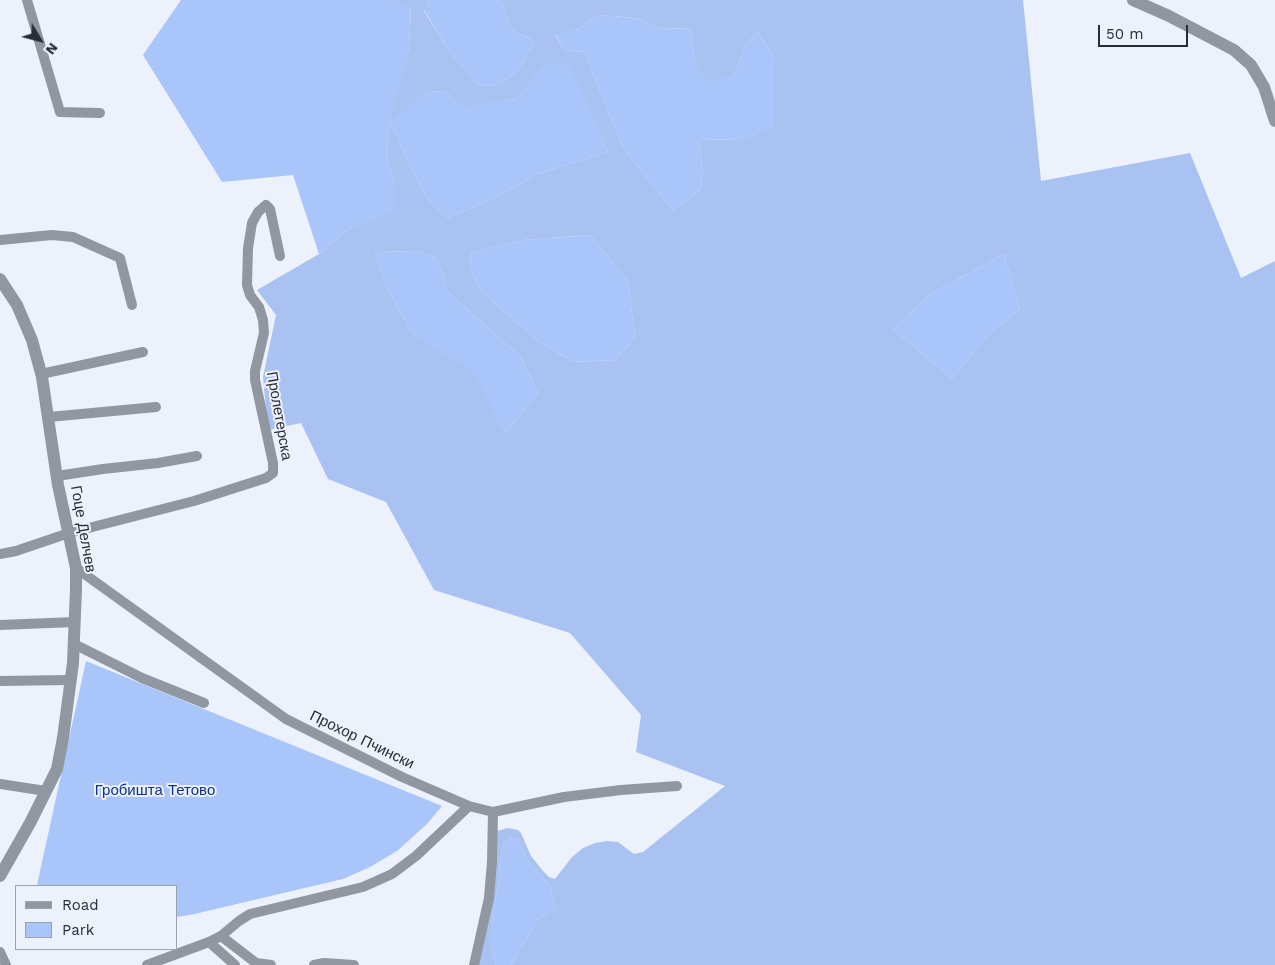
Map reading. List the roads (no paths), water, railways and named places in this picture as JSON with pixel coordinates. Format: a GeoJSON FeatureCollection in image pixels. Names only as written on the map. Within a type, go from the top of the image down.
{"type":"FeatureCollection","features":[{"type":"Feature","properties":{"kind":"street"},"geometry":{"type":"LineString","coordinates":[[27,0],[60,112],[100,113]]}},
{"type":"Feature","properties":{"kind":"street"},"geometry":{"type":"LineString","coordinates":[[1133,0],[1169,16],[1234,50],[1251,65],[1264,86],[1275,121]]}},
{"type":"Feature","properties":{"kind":"street","name":"Пролетерска"},"geometry":{"type":"LineString","coordinates":[[0,554],[16,552],[69,533],[194,501],[266,478],[272,473],[274,463],[255,380],[255,371],[264,333],[263,320],[259,307],[250,296],[247,284],[248,248],[252,223],[258,212],[266,205],[270,209],[280,256]]}},
{"type":"Feature","properties":{"kind":"street"},"geometry":{"type":"LineString","coordinates":[[0,240],[52,235],[73,237],[120,258],[132,305]]}},
{"type":"Feature","properties":{"kind":"street","name":"Гоце Делчев"},"geometry":{"type":"LineString","coordinates":[[0,279],[16,305],[32,340],[41,374],[57,476],[76,568],[74,644],[63,738],[57,769],[0,876]]}},
{"type":"Feature","properties":{"kind":"street"},"geometry":{"type":"LineString","coordinates":[[41,374],[143,352]]}},
{"type":"Feature","properties":{"kind":"street"},"geometry":{"type":"LineString","coordinates":[[49,417],[156,407]]}},
{"type":"Feature","properties":{"kind":"street"},"geometry":{"type":"LineString","coordinates":[[57,476],[197,456]]}},
{"type":"Feature","properties":{"kind":"street","name":"Прохор Пчински"},"geometry":{"type":"LineString","coordinates":[[76,568],[286,719],[402,777],[469,806],[493,812],[564,797],[677,786]]}},
{"type":"Feature","properties":{"kind":"street"},"geometry":{"type":"LineString","coordinates":[[0,625],[75,622]]}},
{"type":"Feature","properties":{"kind":"street"},"geometry":{"type":"LineString","coordinates":[[74,644],[142,678],[204,703]]}},
{"type":"Feature","properties":{"kind":"street"},"geometry":{"type":"LineString","coordinates":[[0,681],[70,680]]}},
{"type":"Feature","properties":{"kind":"street"},"geometry":{"type":"LineString","coordinates":[[0,784],[46,791]]}},
{"type":"Feature","properties":{"kind":"street"},"geometry":{"type":"LineString","coordinates":[[147,965],[210,942],[250,914],[363,887],[392,874],[416,856],[469,806]]}},
{"type":"Feature","properties":{"kind":"street"},"geometry":{"type":"LineString","coordinates":[[474,965],[489,898],[493,812]]}},
{"type":"Feature","properties":{"kind":"street"},"geometry":{"type":"LineString","coordinates":[[221,936],[256,963],[271,965]]}},
{"type":"Feature","properties":{"kind":"street"},"geometry":{"type":"LineString","coordinates":[[210,942],[234,965]]}},
{"type":"Feature","properties":{"kind":"street"},"geometry":{"type":"LineString","coordinates":[[0,952],[6,965]]}},
{"type":"Feature","properties":{"kind":"street"},"geometry":{"type":"LineString","coordinates":[[314,965],[324,963],[354,965]]}},
{"type":"Feature","properties":{"kind":"park label","name":"Гробишта Тетово"},"geometry":{"type":"Point","coordinates":[155,791]}}]}
